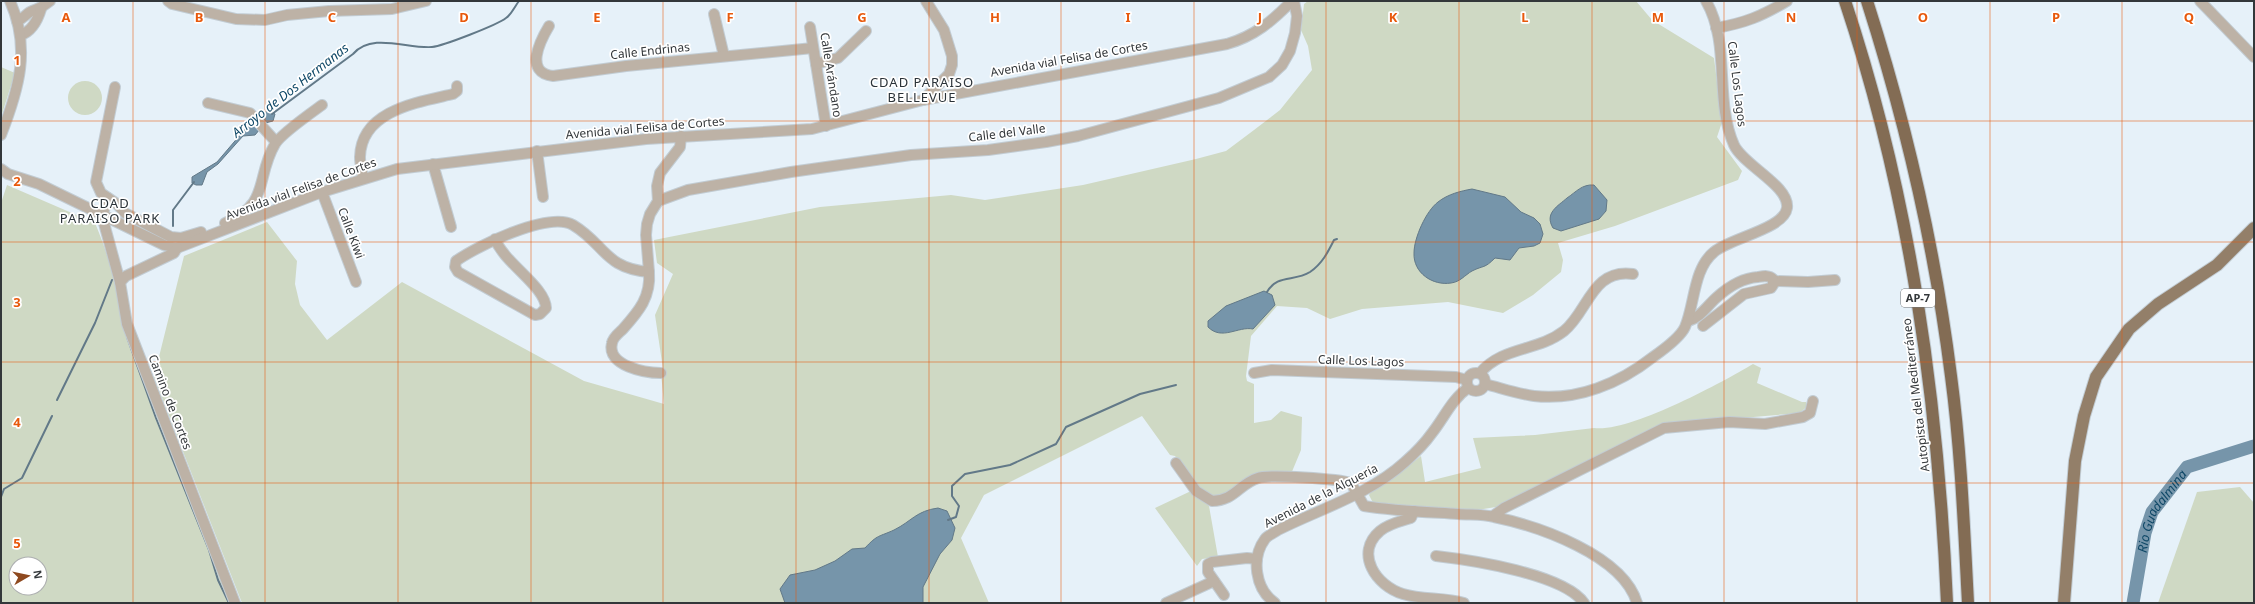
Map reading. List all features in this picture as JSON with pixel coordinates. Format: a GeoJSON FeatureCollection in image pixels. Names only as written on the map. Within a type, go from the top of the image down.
{"type":"FeatureCollection","features":[{"type":"Feature","properties":{"kind":"highway","name":"Autopista del Mediterráneo"},"geometry":{"type":"LineString","coordinates":[[1845,1],[1884,131],[1906,230],[1923,330],[1937,438],[1947,603]]}},
{"type":"Feature","properties":{"kind":"highway","name":"AP-7"},"geometry":{"type":"LineString","coordinates":[[1867,1],[1894,90],[1915,172],[1944,325],[1956,425],[1968,603]]}},
{"type":"Feature","properties":{"kind":"main road"},"geometry":{"type":"LineString","coordinates":[[2064,603],[2075,461],[2084,416],[2096,377],[2129,329],[2158,304],[2217,265],[2254,228]]}},
{"type":"Feature","properties":{"kind":"street"},"geometry":{"type":"LineString","coordinates":[[1,135],[11,110],[20,73],[22,53],[21,35],[10,1]]}},
{"type":"Feature","properties":{"kind":"street"},"geometry":{"type":"LineString","coordinates":[[17,21],[23,19],[30,12],[41,9],[50,1]]}},
{"type":"Feature","properties":{"kind":"street"},"geometry":{"type":"LineString","coordinates":[[168,1],[172,4],[236,19],[265,20],[286,15],[329,11],[392,9],[426,1]]}},
{"type":"Feature","properties":{"kind":"street"},"geometry":{"type":"LineString","coordinates":[[923,100],[949,74],[952,65],[952,56],[944,30],[926,1]]}},
{"type":"Feature","properties":{"kind":"street","name":"Avenida vial Felisa de Cortes"},"geometry":{"type":"LineString","coordinates":[[120,282],[126,276],[174,253],[178,248],[322,192],[363,178],[397,169],[537,151],[681,136],[826,126],[923,100],[1227,44],[1252,36],[1267,26],[1293,1]]}},
{"type":"Feature","properties":{"kind":"street","name":"Calle del Valle"},"geometry":{"type":"LineString","coordinates":[[658,201],[688,190],[791,172],[911,155],[988,150],[1046,142],[1078,136],[1219,98],[1269,77],[1282,65],[1290,51],[1295,33],[1297,16],[1293,1]]}},
{"type":"Feature","properties":{"kind":"street","name":"Calle Los Lagos"},"geometry":{"type":"LineString","coordinates":[[1485,384],[1534,396],[1563,396],[1589,391],[1624,378],[1640,368],[1684,330],[1688,321],[1701,270],[1713,252],[1723,245],[1778,222],[1783,218],[1787,206],[1784,195],[1742,156],[1734,145],[1727,120],[1716,28],[1706,1]]}},
{"type":"Feature","properties":{"kind":"street"},"geometry":{"type":"LineString","coordinates":[[1716,28],[1743,23],[1761,16],[1787,1]]}},
{"type":"Feature","properties":{"kind":"street"},"geometry":{"type":"LineString","coordinates":[[2200,1],[2254,57]]}},
{"type":"Feature","properties":{"kind":"street"},"geometry":{"type":"LineString","coordinates":[[21,35],[26,33],[38,19],[41,9]]}},
{"type":"Feature","properties":{"kind":"street"},"geometry":{"type":"LineString","coordinates":[[714,14],[724,56]]}},
{"type":"Feature","properties":{"kind":"street","name":"Calle Endrinas"},"geometry":{"type":"LineString","coordinates":[[549,26],[538,46],[536,61],[540,70],[549,75],[813,48]]}},
{"type":"Feature","properties":{"kind":"street","name":"Calle Arándano"},"geometry":{"type":"LineString","coordinates":[[810,27],[826,126]]}},
{"type":"Feature","properties":{"kind":"street"},"geometry":{"type":"LineString","coordinates":[[816,64],[838,58],[866,31]]}},
{"type":"Feature","properties":{"kind":"street"},"geometry":{"type":"LineString","coordinates":[[363,178],[360,156],[362,147],[365,138],[378,120],[399,107],[453,94],[457,91],[457,86]]}},
{"type":"Feature","properties":{"kind":"street"},"geometry":{"type":"LineString","coordinates":[[115,87],[96,182],[99,190],[107,201],[117,204],[124,213],[171,237],[191,236],[235,219],[248,210],[257,198],[270,154],[276,142],[322,104]]}},
{"type":"Feature","properties":{"kind":"street"},"geometry":{"type":"LineString","coordinates":[[208,103],[250,113],[276,142]]}},
{"type":"Feature","properties":{"kind":"street"},"geometry":{"type":"LineString","coordinates":[[661,372],[621,363],[613,355],[611,349],[614,338],[643,304],[648,292],[649,272],[646,229],[650,214],[658,201],[657,186],[660,173],[680,147],[681,136]]}},
{"type":"Feature","properties":{"kind":"street"},"geometry":{"type":"LineString","coordinates":[[537,151],[543,197]]}},
{"type":"Feature","properties":{"kind":"street"},"geometry":{"type":"LineString","coordinates":[[433,164],[451,227]]}},
{"type":"Feature","properties":{"kind":"street"},"geometry":{"type":"LineString","coordinates":[[3,172],[39,184],[164,245],[178,248]]}},
{"type":"Feature","properties":{"kind":"street","name":"Calle Kiwi"},"geometry":{"type":"LineString","coordinates":[[322,192],[356,282]]}},
{"type":"Feature","properties":{"kind":"street"},"geometry":{"type":"LineString","coordinates":[[102,216],[107,201]]}},
{"type":"Feature","properties":{"kind":"street","name":"Camino de Cortes"},"geometry":{"type":"LineString","coordinates":[[102,216],[120,282],[127,324],[143,369],[235,603]]}},
{"type":"Feature","properties":{"kind":"street"},"geometry":{"type":"LineString","coordinates":[[495,239],[511,264],[541,292],[546,308],[540,314],[533,314],[455,269],[456,261],[495,239],[540,225],[568,222],[580,230],[622,267],[649,272]]}},
{"type":"Feature","properties":{"kind":"street"},"geometry":{"type":"LineString","coordinates":[[1480,373],[1490,361],[1505,354],[1538,344],[1564,331],[1572,322],[1590,294],[1604,281],[1615,276],[1633,274]]}},
{"type":"Feature","properties":{"kind":"street"},"geometry":{"type":"LineString","coordinates":[[1688,321],[1695,319],[1716,298],[1739,282],[1751,278],[1768,276],[1774,281],[1808,282],[1835,280]]}},
{"type":"Feature","properties":{"kind":"street"},"geometry":{"type":"LineString","coordinates":[[1703,326],[1744,294],[1750,291],[1770,288],[1774,281]]}},
{"type":"Feature","properties":{"kind":"street","name":"Calle Los Lagos"},"geometry":{"type":"LineString","coordinates":[[1254,373],[1272,370],[1456,377],[1467,384]]}},
{"type":"Feature","properties":{"kind":"street"},"geometry":{"type":"LineString","coordinates":[[1472,373],[1480,373],[1485,380],[1485,384],[1476,392],[1467,384],[1472,373]]}},
{"type":"Feature","properties":{"kind":"street","name":"Avenida de la Alquería"},"geometry":{"type":"LineString","coordinates":[[1275,603],[1263,591],[1257,573],[1257,559],[1260,548],[1266,538],[1278,530],[1357,493],[1391,474],[1432,434],[1467,384]]}},
{"type":"Feature","properties":{"kind":"street"},"geometry":{"type":"LineString","coordinates":[[1493,516],[1504,508],[1664,428],[1729,422],[1765,424],[1793,420],[1810,413],[1813,402]]}},
{"type":"Feature","properties":{"kind":"street"},"geometry":{"type":"LineString","coordinates":[[1176,463],[1196,492],[1212,501],[1227,499],[1258,477],[1347,482],[1354,486],[1364,506],[1493,516],[1544,531],[1589,552],[1626,583],[1634,594],[1637,603]]}},
{"type":"Feature","properties":{"kind":"street"},"geometry":{"type":"LineString","coordinates":[[1414,511],[1411,518],[1381,529],[1373,537],[1368,547],[1370,568],[1394,590],[1403,594],[1464,603]]}},
{"type":"Feature","properties":{"kind":"street"},"geometry":{"type":"LineString","coordinates":[[1436,556],[1473,560],[1528,574],[1570,590],[1580,597],[1584,603]]}},
{"type":"Feature","properties":{"kind":"street"},"geometry":{"type":"LineString","coordinates":[[1224,595],[1207,570],[1210,563],[1247,558],[1257,559]]}},
{"type":"Feature","properties":{"kind":"street"},"geometry":{"type":"LineString","coordinates":[[1166,603],[1214,581]]}},
{"type":"Feature","properties":{"kind":"green space"},"geometry":{"type":"Polygon","coordinates":[[[1308,1],[1636,1],[1652,20],[1714,58],[1722,122],[1717,137],[1742,171],[1738,180],[1615,226],[1558,243],[1563,260],[1561,272],[1533,295],[1503,313],[1448,302],[1362,309],[1330,319],[1307,308],[1277,306],[1251,336],[1246,376],[1247,381],[1254,384],[1254,423],[1271,420],[1281,411],[1302,417],[1301,450],[1291,474],[1257,474],[1229,494],[1215,498],[1196,485],[1175,456],[1170,455],[1142,416],[984,495],[961,538],[989,603],[242,603],[154,377],[184,256],[267,222],[297,261],[295,284],[300,305],[327,340],[402,282],[584,381],[664,404],[661,373],[663,369],[655,315],[673,274],[657,263],[654,240],[820,207],[951,195],[985,200],[1083,185],[1226,151],[1280,110],[1312,70],[1308,46],[1301,30],[1304,4],[1308,1]]]}},
{"type":"Feature","properties":{"kind":"green space"},"geometry":{"type":"Polygon","coordinates":[[[1,67],[15,73],[1,117],[1,67]]]}},
{"type":"Feature","properties":{"kind":"green space"},"geometry":{"type":"Polygon","coordinates":[[[88,81],[97,86],[101,91],[101,105],[97,110],[92,114],[82,115],[78,114],[69,105],[68,95],[69,91],[78,82],[88,81]]]}},
{"type":"Feature","properties":{"kind":"green space"},"geometry":{"type":"Polygon","coordinates":[[[7,185],[95,223],[105,249],[112,274],[122,326],[231,603],[1,603],[1,203],[7,185]]]}},
{"type":"Feature","properties":{"kind":"green space"},"geometry":{"type":"Polygon","coordinates":[[[1753,364],[1761,368],[1757,383],[1802,402],[1806,402],[1807,407],[1799,413],[1671,424],[1502,506],[1471,511],[1373,503],[1369,495],[1372,490],[1394,477],[1421,456],[1425,482],[1481,468],[1473,438],[1535,435],[1610,427],[1629,423],[1675,405],[1720,383],[1753,364]]]}},
{"type":"Feature","properties":{"kind":"green space"},"geometry":{"type":"Polygon","coordinates":[[[2240,487],[2254,503],[2254,603],[2158,603],[2197,492],[2240,487]]]}},
{"type":"Feature","properties":{"kind":"green space"},"geometry":{"type":"Polygon","coordinates":[[[1191,491],[1209,506],[1218,557],[1202,559],[1197,566],[1155,508],[1191,491]]]}},
{"type":"Feature","properties":{"kind":"water"},"geometry":{"type":"Polygon","coordinates":[[[269,110],[275,114],[273,121],[265,123],[255,135],[243,136],[218,164],[207,172],[202,185],[192,183],[192,177],[217,162],[246,128],[269,110]]]}},
{"type":"Feature","properties":{"kind":"water"},"geometry":{"type":"Polygon","coordinates":[[[1594,185],[1607,200],[1606,211],[1599,219],[1561,231],[1553,228],[1550,218],[1553,210],[1579,189],[1594,185]]]}},
{"type":"Feature","properties":{"kind":"water"},"geometry":{"type":"Polygon","coordinates":[[[1472,189],[1505,197],[1521,212],[1534,218],[1540,224],[1543,234],[1540,243],[1534,246],[1519,248],[1510,260],[1495,258],[1486,265],[1472,271],[1460,280],[1451,283],[1444,283],[1431,280],[1425,277],[1417,267],[1415,260],[1414,253],[1418,233],[1425,218],[1438,202],[1450,195],[1472,189]]]}},
{"type":"Feature","properties":{"kind":"water"},"geometry":{"type":"Polygon","coordinates":[[[1264,291],[1272,295],[1275,305],[1253,329],[1242,329],[1219,333],[1208,327],[1208,321],[1226,306],[1264,291]]]}},
{"type":"Feature","properties":{"kind":"water"},"geometry":{"type":"Polygon","coordinates":[[[938,508],[947,511],[955,528],[952,540],[940,554],[923,587],[923,603],[785,603],[780,589],[790,575],[815,570],[835,561],[852,549],[865,548],[876,538],[900,527],[924,511],[938,508]]]}},
{"type":"Feature","properties":{"kind":"waterway","name":"Arroyo de Dos Hermanas"},"geometry":{"type":"LineString","coordinates":[[272,114],[361,47],[380,43],[422,47],[438,46],[470,35],[501,21],[510,15],[519,1]]}},
{"type":"Feature","properties":{"kind":"waterway","name":"Arroyo de Dos Hermanas"},"geometry":{"type":"LineString","coordinates":[[173,226],[173,210],[194,182]]}},
{"type":"Feature","properties":{"kind":"waterway"},"geometry":{"type":"LineString","coordinates":[[1267,292],[1271,286],[1281,280],[1298,277],[1314,269],[1324,258],[1334,240],[1337,239]]}},
{"type":"Feature","properties":{"kind":"waterway","name":"Arroyo de Dos Hermanas"},"geometry":{"type":"LineString","coordinates":[[57,400],[95,323],[112,280]]}},
{"type":"Feature","properties":{"kind":"waterway"},"geometry":{"type":"LineString","coordinates":[[127,337],[156,418],[209,550],[218,580],[229,603]]}},
{"type":"Feature","properties":{"kind":"waterway"},"geometry":{"type":"LineString","coordinates":[[948,520],[956,517],[959,506],[952,496],[952,486],[965,474],[1010,465],[1056,444],[1066,427],[1140,394],[1176,385]]}},
{"type":"Feature","properties":{"kind":"waterway","name":"Arroyo de Dos Hermanas"},"geometry":{"type":"LineString","coordinates":[[1,497],[4,489],[22,478],[52,416]]}},
{"type":"Feature","properties":{"kind":"waterway","name":"Rio Guadalmina"},"geometry":{"type":"LineString","coordinates":[[2133,603],[2145,533],[2152,512],[2187,467],[2254,446]]}},
{"type":"Feature","properties":{"kind":"district","name":"CDAD PARAISO BELLEVUE"},"geometry":{"type":"Point","coordinates":[922,90]}},
{"type":"Feature","properties":{"kind":"district","name":"CDAD PARAISO PARK"},"geometry":{"type":"Point","coordinates":[110,210]}}]}
